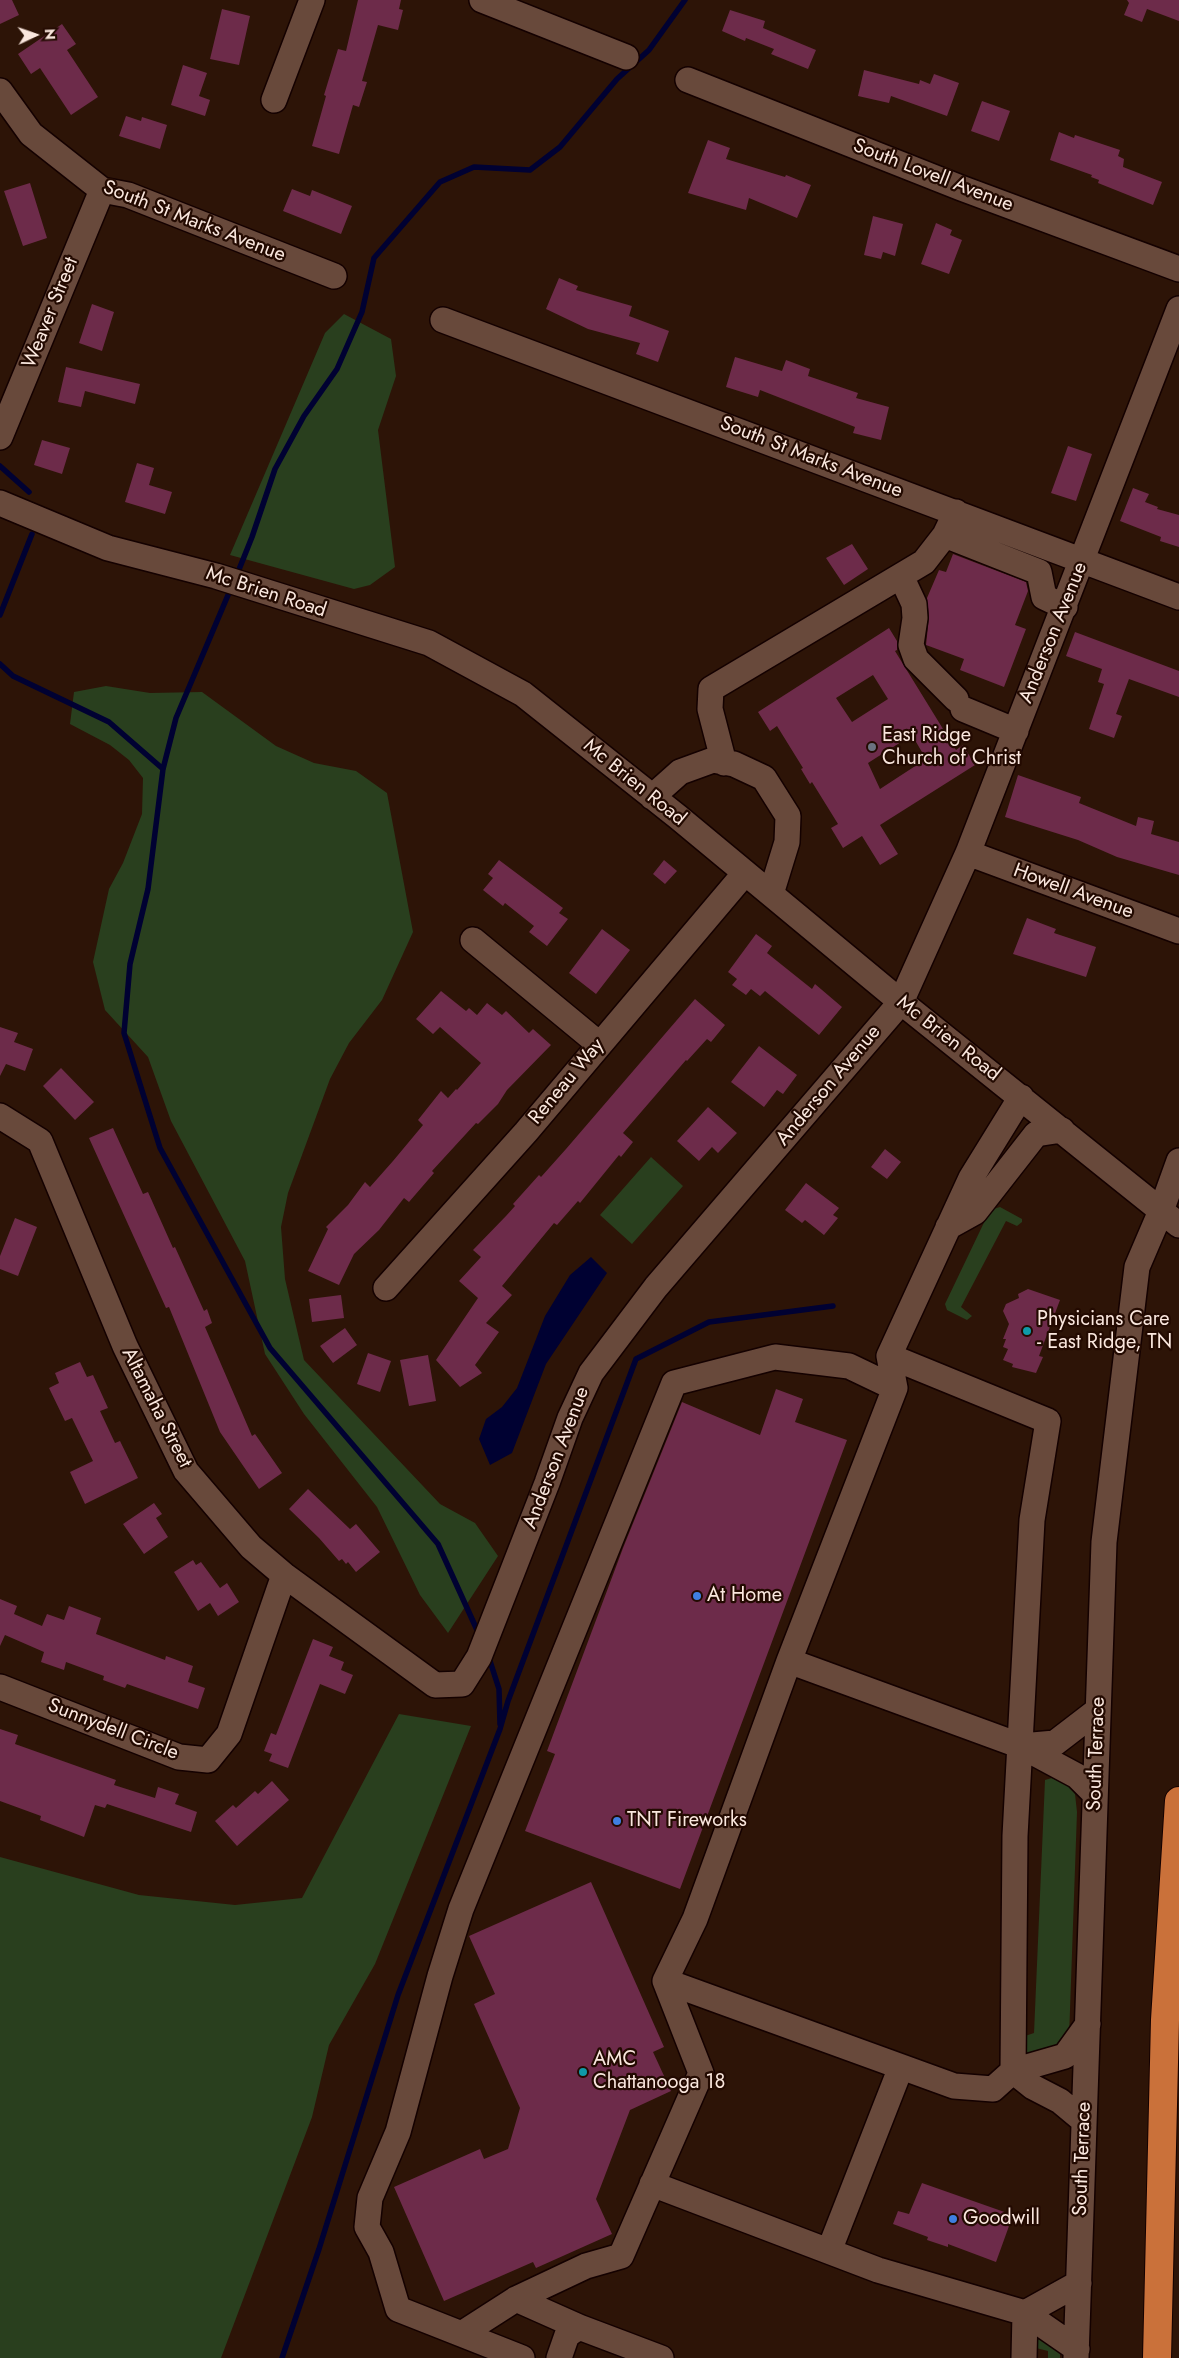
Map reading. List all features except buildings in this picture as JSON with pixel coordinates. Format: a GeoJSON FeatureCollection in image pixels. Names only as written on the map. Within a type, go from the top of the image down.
{"type":"FeatureCollection","features":[{"type":"Feature","properties":{"kind":"highway"},"geometry":{"type":"LineString","coordinates":[[1157,2358],[1165,2020],[1179,1801]]}},
{"type":"Feature","properties":{"kind":"street"},"geometry":{"type":"LineString","coordinates":[[274,100],[312,0]]}},
{"type":"Feature","properties":{"kind":"street"},"geometry":{"type":"LineString","coordinates":[[482,0],[626,57]]}},
{"type":"Feature","properties":{"kind":"street","name":"South Lovell Avenue"},"geometry":{"type":"LineString","coordinates":[[688,80],[961,188],[1179,269]]}},
{"type":"Feature","properties":{"kind":"street","name":"South St Marks Avenue"},"geometry":{"type":"LineString","coordinates":[[0,91],[31,134],[102,190],[128,195],[334,276]]}},
{"type":"Feature","properties":{"kind":"street","name":"Weaver Street"},"geometry":{"type":"LineString","coordinates":[[0,437],[102,190]]}},
{"type":"Feature","properties":{"kind":"street","name":"Anderson Avenue"},"geometry":{"type":"LineString","coordinates":[[435,1684],[462,1684],[479,1657],[548,1483],[570,1418],[591,1373],[656,1287],[901,1002],[968,852],[1065,607],[1179,309]]}},
{"type":"Feature","properties":{"kind":"street","name":"South St Marks Avenue"},"geometry":{"type":"LineString","coordinates":[[443,320],[1179,597]]}},
{"type":"Feature","properties":{"kind":"street","name":"Mc Brien Road"},"geometry":{"type":"LineString","coordinates":[[0,503],[108,548],[216,576],[429,644],[514,689],[652,796],[901,1002],[1172,1219]]}},
{"type":"Feature","properties":{"kind":"street"},"geometry":{"type":"LineString","coordinates":[[724,762],[710,709],[711,689],[924,562],[944,535],[956,512]]}},
{"type":"Feature","properties":{"kind":"street"},"geometry":{"type":"LineString","coordinates":[[944,535],[1039,572],[1044,598],[1065,607]]}},
{"type":"Feature","properties":{"kind":"street"},"geometry":{"type":"LineString","coordinates":[[901,576],[914,604],[915,618],[911,645],[916,659],[959,704],[1016,731]]}},
{"type":"Feature","properties":{"kind":"street"},"geometry":{"type":"LineString","coordinates":[[652,796],[680,772],[713,760],[724,762],[764,778],[788,816],[787,842],[771,894]]}},
{"type":"Feature","properties":{"kind":"street","name":"Howell Avenue"},"geometry":{"type":"LineString","coordinates":[[968,852],[1179,930]]}},
{"type":"Feature","properties":{"kind":"street","name":"Reneau Way"},"geometry":{"type":"LineString","coordinates":[[386,1288],[526,1132],[745,873]]}},
{"type":"Feature","properties":{"kind":"street"},"geometry":{"type":"LineString","coordinates":[[473,940],[599,1044]]}},
{"type":"Feature","properties":{"kind":"street"},"geometry":{"type":"LineString","coordinates":[[463,2333],[516,2299],[586,2266],[621,2256],[701,2073],[665,1981],[695,1919],[789,1661],[896,1388],[889,1356],[971,1178],[1021,1097]]}},
{"type":"Feature","properties":{"kind":"street","name":"Altamaha Street"},"geometry":{"type":"LineString","coordinates":[[2,1123],[40,1141],[125,1346],[186,1471],[251,1547],[284,1575],[435,1684]]}},
{"type":"Feature","properties":{"kind":"street"},"geometry":{"type":"LineString","coordinates":[[948,1227],[975,1212],[1036,1134],[1062,1130]]}},
{"type":"Feature","properties":{"kind":"street","name":"South Terrace"},"geometry":{"type":"LineString","coordinates":[[1076,2353],[1104,1542],[1136,1267],[1172,1219],[1179,1161]]}},
{"type":"Feature","properties":{"kind":"street"},"geometry":{"type":"LineString","coordinates":[[889,1356],[1048,1421],[1032,1520],[1015,1846],[1013,2071]]}},
{"type":"Feature","properties":{"kind":"street"},"geometry":{"type":"LineString","coordinates":[[522,2358],[463,2333],[398,2309],[381,2252],[367,2227],[370,2198],[398,2132],[440,1976],[461,1909],[674,1383],[775,1357],[849,1366],[896,1388]]}},
{"type":"Feature","properties":{"kind":"street","name":"Sunnydell Circle"},"geometry":{"type":"LineString","coordinates":[[0,1686],[179,1757],[208,1760],[229,1734],[284,1575]]}},
{"type":"Feature","properties":{"kind":"street"},"geometry":{"type":"LineString","coordinates":[[789,1661],[1021,1746],[1077,1776],[1095,1794]]}},
{"type":"Feature","properties":{"kind":"street"},"geometry":{"type":"LineString","coordinates":[[1021,1746],[1054,1743],[1098,1710]]}},
{"type":"Feature","properties":{"kind":"street"},"geometry":{"type":"LineString","coordinates":[[665,1981],[954,2086],[994,2089],[1013,2071],[1065,2056],[1088,2024]]}},
{"type":"Feature","properties":{"kind":"street"},"geometry":{"type":"LineString","coordinates":[[829,2251],[901,2067]]}},
{"type":"Feature","properties":{"kind":"street"},"geometry":{"type":"LineString","coordinates":[[1013,2071],[1033,2087],[1060,2101],[1084,2121]]}},
{"type":"Feature","properties":{"kind":"street"},"geometry":{"type":"LineString","coordinates":[[652,2184],[878,2270],[1025,2313],[1076,2353]]}},
{"type":"Feature","properties":{"kind":"street"},"geometry":{"type":"LineString","coordinates":[[1025,2313],[1079,2283]]}},
{"type":"Feature","properties":{"kind":"street"},"geometry":{"type":"LineString","coordinates":[[516,2299],[578,2327],[661,2358]]}},
{"type":"Feature","properties":{"kind":"street"},"geometry":{"type":"LineString","coordinates":[[1024,2358],[1025,2313]]}},
{"type":"Feature","properties":{"kind":"street"},"geometry":{"type":"LineString","coordinates":[[559,2358],[567,2335],[578,2327]]}},
{"type":"Feature","properties":{"kind":"green space"},"geometry":{"type":"Polygon","coordinates":[[[344,314],[391,339],[396,376],[378,430],[395,567],[370,585],[354,589],[230,555],[325,333],[344,314]]]}},
{"type":"Feature","properties":{"kind":"green space"},"geometry":{"type":"Polygon","coordinates":[[[106,686],[150,693],[202,692],[276,746],[314,763],[356,771],[387,793],[413,932],[382,1000],[349,1043],[330,1079],[288,1193],[281,1227],[285,1279],[304,1360],[440,1504],[475,1523],[498,1556],[448,1633],[420,1595],[377,1507],[304,1414],[265,1354],[245,1261],[171,1121],[148,1057],[105,1010],[93,962],[109,889],[123,863],[142,814],[143,778],[129,760],[110,745],[70,724],[74,692],[106,686]]]}},
{"type":"Feature","properties":{"kind":"green space"},"geometry":{"type":"Polygon","coordinates":[[[651,1157],[683,1186],[632,1244],[600,1215],[651,1157]]]}},
{"type":"Feature","properties":{"kind":"green space"},"geometry":{"type":"Polygon","coordinates":[[[1000,1207],[1022,1219],[1022,1222],[1017,1226],[1006,1221],[961,1307],[972,1316],[967,1320],[947,1310],[945,1304],[990,1210],[1000,1207]]]}},
{"type":"Feature","properties":{"kind":"green space"},"geometry":{"type":"Polygon","coordinates":[[[399,1714],[471,1726],[375,1964],[329,2045],[312,2117],[221,2358],[0,2358],[0,1857],[139,1895],[235,1905],[302,1898],[399,1714]]]}},
{"type":"Feature","properties":{"kind":"green space"},"geometry":{"type":"Polygon","coordinates":[[[1052,1778],[1070,1787],[1075,1794],[1077,1812],[1069,2038],[1041,2059],[1020,2054],[1022,2037],[1034,2033],[1045,1780],[1052,1778]]]}},
{"type":"Feature","properties":{"kind":"green space"},"geometry":{"type":"Polygon","coordinates":[[[1039,2334],[1060,2344],[1060,2358],[1048,2358],[1048,2351],[1036,2348],[1036,2340],[1039,2334]]]}},
{"type":"Feature","properties":{"kind":"shaded area"},"geometry":{"type":"Polygon","coordinates":[[[591,1257],[607,1273],[546,1364],[512,1453],[490,1465],[479,1439],[486,1419],[502,1407],[517,1388],[545,1316],[570,1275],[591,1257]]]}},
{"type":"Feature","properties":{"kind":"waterway"},"geometry":{"type":"LineString","coordinates":[[236,577],[275,469],[304,416],[337,369],[362,312],[374,258],[440,182],[474,167],[530,170],[560,147],[617,79],[649,50],[685,0]]}},
{"type":"Feature","properties":{"kind":"waterway"},"geometry":{"type":"LineString","coordinates":[[0,466],[29,492]]}},
{"type":"Feature","properties":{"kind":"waterway"},"geometry":{"type":"LineString","coordinates":[[0,615],[32,534]]}},
{"type":"Feature","properties":{"kind":"waterway"},"geometry":{"type":"LineString","coordinates":[[231,588],[176,718],[163,769],[148,889],[130,964],[124,1033],[160,1148],[270,1348],[438,1544],[477,1630]]}},
{"type":"Feature","properties":{"kind":"waterway"},"geometry":{"type":"LineString","coordinates":[[0,664],[13,676],[109,722],[163,769]]}},
{"type":"Feature","properties":{"kind":"waterway"},"geometry":{"type":"LineString","coordinates":[[282,2358],[319,2249],[398,1995],[500,1729],[508,1701],[636,1359],[709,1322],[833,1306]]}},
{"type":"Feature","properties":{"kind":"waterway"},"geometry":{"type":"LineString","coordinates":[[490,1661],[499,1689],[500,1724]]}},
{"type":"Feature","properties":{"kind":"place","name":"East Ridge Church of Christ"},"geometry":{"type":"Point","coordinates":[872,747]}},
{"type":"Feature","properties":{"kind":"place","name":"Physicians Care - East Ridge, TN"},"geometry":{"type":"Point","coordinates":[1027,1331]}},
{"type":"Feature","properties":{"kind":"place","name":"At Home"},"geometry":{"type":"Point","coordinates":[697,1596]}},
{"type":"Feature","properties":{"kind":"place","name":"TNT Fireworks"},"geometry":{"type":"Point","coordinates":[617,1821]}},
{"type":"Feature","properties":{"kind":"place","name":"AMC Chattanooga 18"},"geometry":{"type":"Point","coordinates":[583,2072]}},
{"type":"Feature","properties":{"kind":"place","name":"Goodwill"},"geometry":{"type":"Point","coordinates":[953,2219]}}]}
